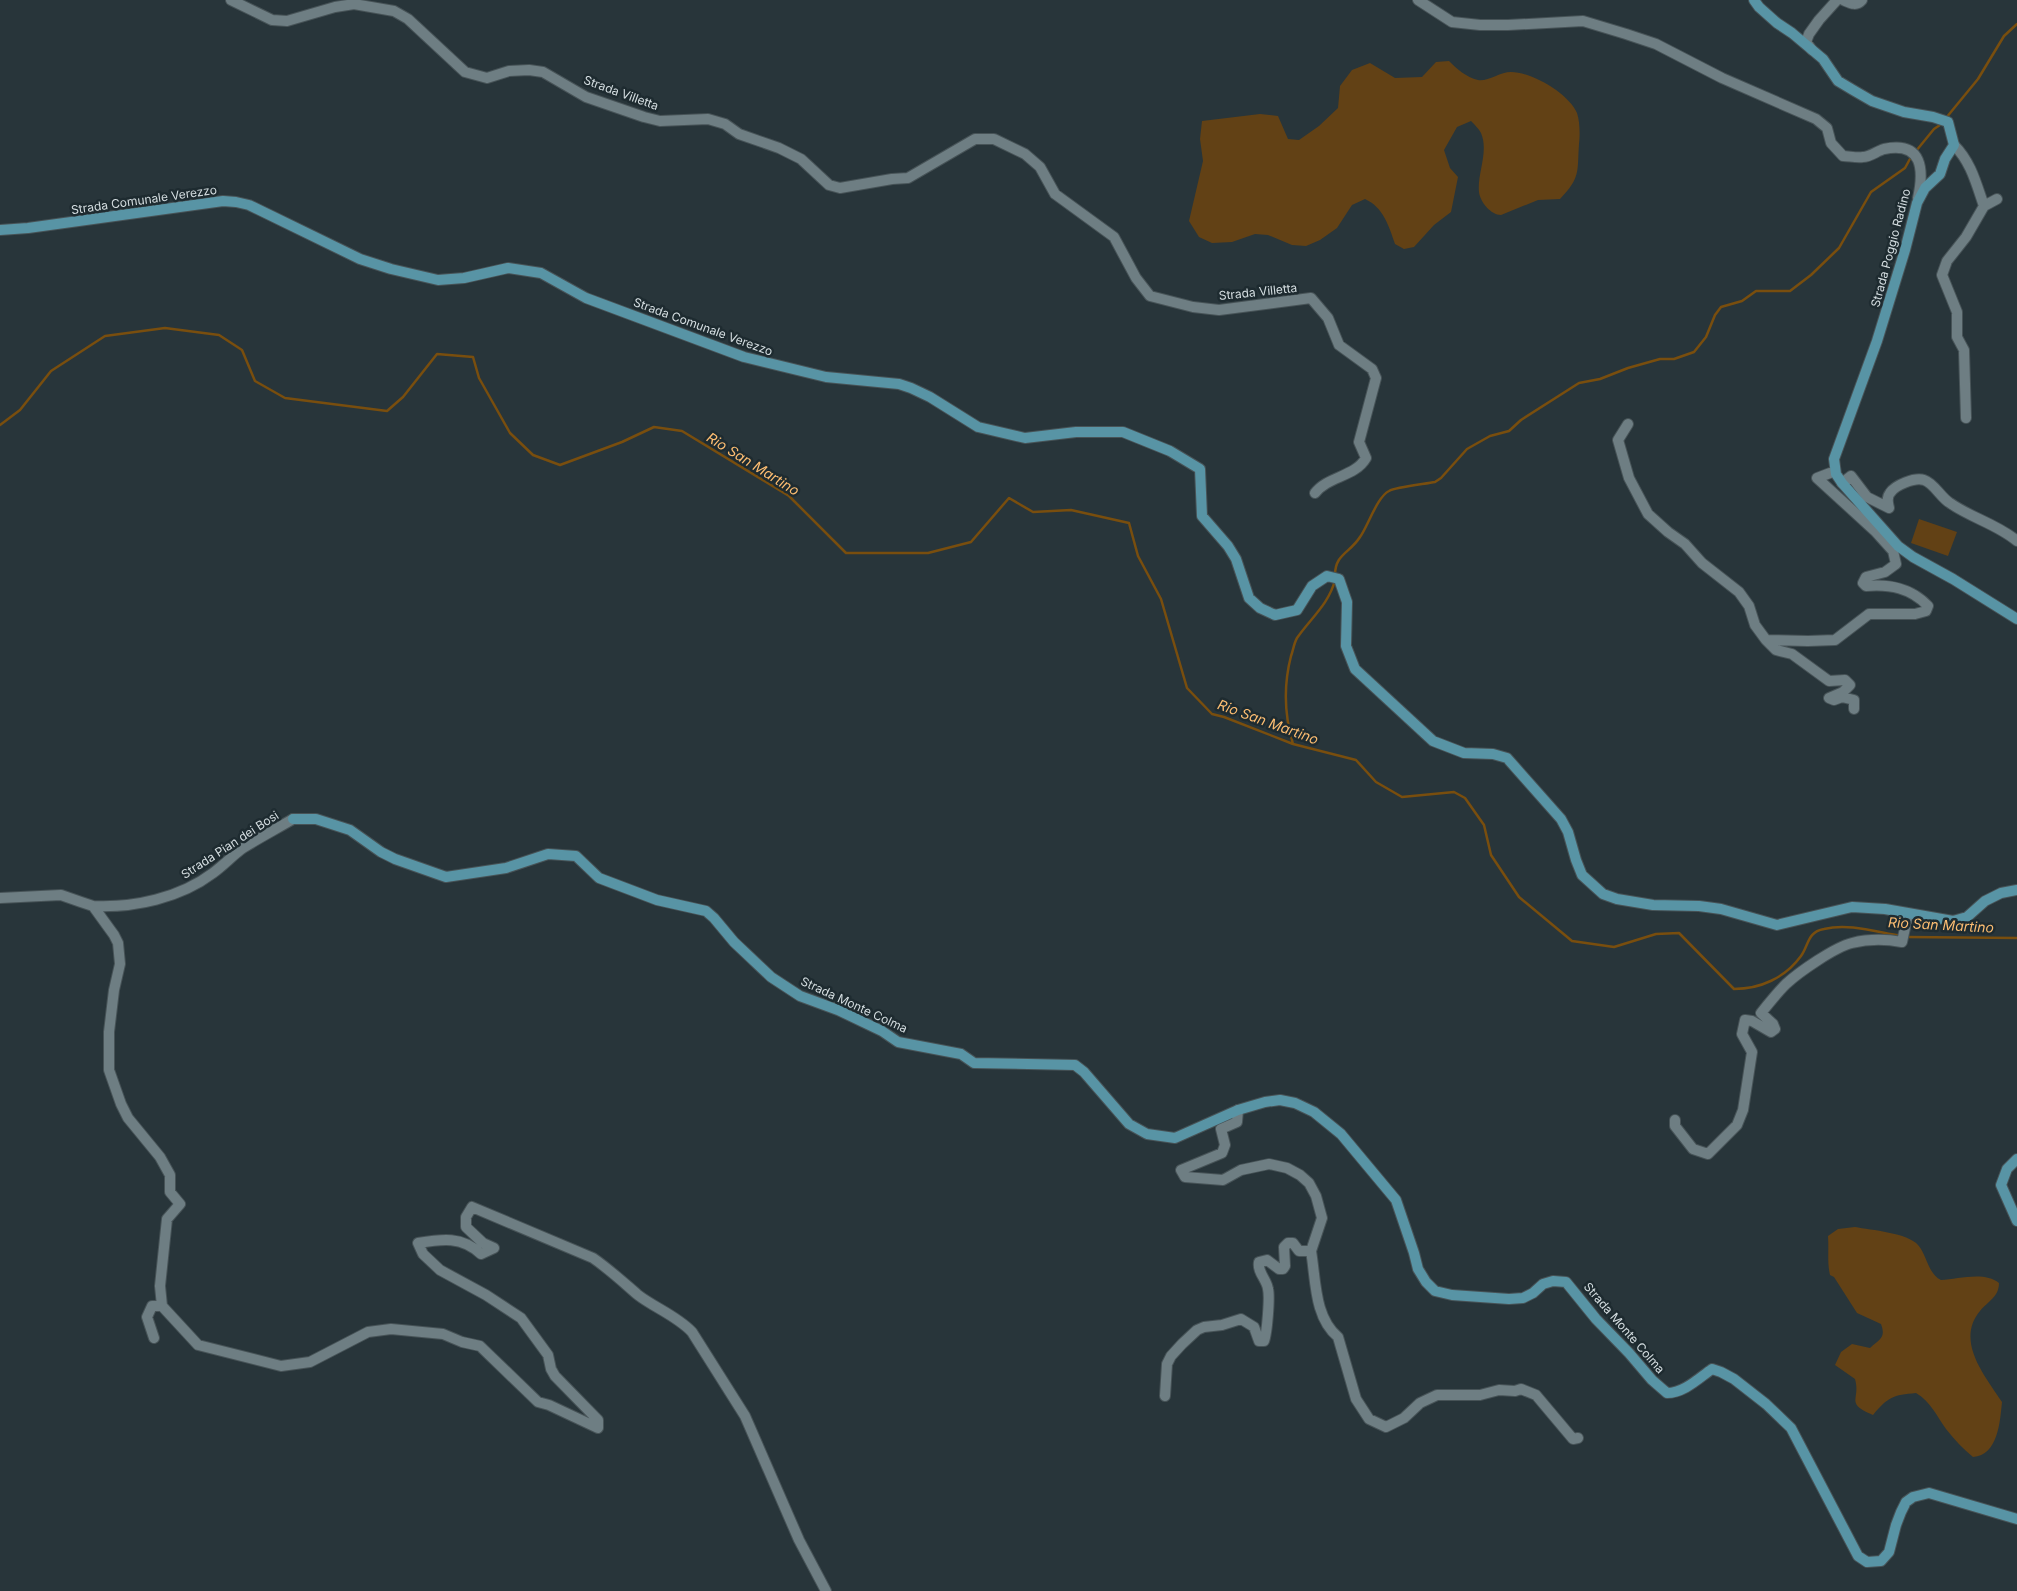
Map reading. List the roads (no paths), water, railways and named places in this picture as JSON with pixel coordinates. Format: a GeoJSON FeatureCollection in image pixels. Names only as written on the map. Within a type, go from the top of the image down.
{"type":"FeatureCollection","features":[{"type":"Feature","properties":{"kind":"street","name":"Strada Villetta"},"geometry":{"type":"LineString","coordinates":[[231,0],[272,20],[288,21],[335,7],[354,4],[394,11],[408,19],[465,72],[487,78],[509,71],[530,70],[543,72],[586,97],[644,117],[660,121],[708,119],[725,124],[739,134],[779,148],[801,159],[830,185],[840,188],[908,178],[975,139],[994,139],[1025,154],[1040,167],[1055,194],[1114,237],[1136,278],[1150,296],[1194,308],[1219,310],[1311,298],[1328,318],[1339,345],[1372,369],[1376,378],[1359,442],[1366,458],[1362,464],[1351,472],[1321,485],[1315,493]]}},
{"type":"Feature","properties":{"kind":"street","name":"Strada Poggio Radino"},"geometry":{"type":"LineString","coordinates":[[1418,0],[1452,22],[1508,25],[1583,21],[1626,34],[1656,44],[1727,81],[1816,119],[1827,128],[1831,144],[1843,156],[1864,157],[1883,149],[1896,148],[1914,154],[1921,163],[1922,181],[1917,203],[1877,341],[1834,459],[1836,474],[1879,529],[1898,546],[1913,557],[1953,579],[2017,619]]}},
{"type":"Feature","properties":{"kind":"street"},"geometry":{"type":"LineString","coordinates":[[1754,0],[1777,23],[1823,59],[1838,80],[1872,101],[1904,112],[1945,121],[1954,145],[1964,154],[1974,175],[1984,206]]}},
{"type":"Feature","properties":{"kind":"street"},"geometry":{"type":"LineString","coordinates":[[1812,51],[1806,42],[1808,34],[1837,0]]}},
{"type":"Feature","properties":{"kind":"street"},"geometry":{"type":"LineString","coordinates":[[1843,0],[1852,4],[1858,4],[1862,0]]}},
{"type":"Feature","properties":{"kind":"street"},"geometry":{"type":"LineString","coordinates":[[1917,203],[1925,188],[1940,174],[1945,159],[1954,145]]}},
{"type":"Feature","properties":{"kind":"street"},"geometry":{"type":"LineString","coordinates":[[1966,418],[1964,350],[1958,337],[1958,312],[1942,275],[1947,260],[1966,237],[1984,206],[1997,199]]}},
{"type":"Feature","properties":{"kind":"street","name":"Strada Comunale Verezzo"},"geometry":{"type":"LineString","coordinates":[[0,230],[28,228],[223,202],[236,202],[249,205],[360,259],[429,278],[438,280],[464,278],[508,268],[541,273],[586,298],[744,357],[826,377],[870,380],[899,384],[911,388],[930,397],[978,428],[1025,438],[1076,432],[1123,432],[1170,451],[1200,469],[1202,516],[1228,546],[1236,559],[1249,598],[1260,608],[1276,615],[1297,610],[1312,586],[1327,576],[1340,579],[1347,602],[1346,646],[1355,669],[1433,741],[1464,753],[1493,754],[1507,758],[1561,819],[1568,832],[1582,875],[1603,894],[1617,899],[1653,905],[1699,906],[1721,909],[1777,925],[1852,907],[1885,909],[1953,921],[1967,916],[1985,901],[2001,893],[2017,890]]}},
{"type":"Feature","properties":{"kind":"street"},"geometry":{"type":"LineString","coordinates":[[1628,424],[1618,440],[1629,478],[1648,514],[1668,532],[1686,544],[1702,563],[1740,592],[1749,606],[1755,625],[1776,650],[1792,654],[1829,681],[1845,680],[1850,685],[1843,692],[1829,698],[1834,700],[1842,697],[1854,700],[1854,709]]}},
{"type":"Feature","properties":{"kind":"street"},"geometry":{"type":"LineString","coordinates":[[1766,640],[1835,640],[1869,614],[1915,614],[1926,611],[1928,606],[1905,589],[1884,585],[1866,586],[1863,583],[1866,577],[1885,572],[1896,564],[1893,551],[1879,529],[1817,478],[1830,473]]}},
{"type":"Feature","properties":{"kind":"street"},"geometry":{"type":"LineString","coordinates":[[1842,483],[1851,476],[1867,497],[1889,508],[1887,499],[1890,492],[1905,483],[1918,479],[1926,480],[1947,502],[1969,516],[1998,528],[2017,541]]}},
{"type":"Feature","properties":{"kind":"street","name":"Strada Pian dei Bosi"},"geometry":{"type":"LineString","coordinates":[[0,898],[61,895],[93,906],[114,907],[131,905],[171,895],[191,887],[212,874],[242,849],[293,819]]}},
{"type":"Feature","properties":{"kind":"street","name":"Strada Monte Colma"},"geometry":{"type":"LineString","coordinates":[[293,819],[316,819],[336,824],[350,830],[381,852],[395,859],[446,877],[506,868],[548,854],[576,856],[599,878],[657,900],[706,911],[734,942],[771,977],[800,996],[838,1010],[882,1030],[898,1042],[961,1054],[974,1063],[1075,1065],[1084,1072],[1129,1124],[1147,1134],[1175,1138],[1238,1110],[1265,1102],[1280,1100],[1314,1112],[1341,1134],[1396,1200],[1418,1269],[1426,1282],[1435,1291],[1452,1295],[1510,1299],[1523,1298],[1533,1293],[1543,1284],[1553,1281],[1566,1282],[1596,1320],[1629,1353],[1652,1380],[1668,1393],[1674,1393],[1688,1386],[1712,1369],[1734,1379],[1766,1404],[1791,1428],[1858,1556],[1867,1562],[1881,1561],[1890,1552],[1900,1512],[1906,1502],[1913,1497],[1930,1493],[2017,1518]]}},
{"type":"Feature","properties":{"kind":"street"},"geometry":{"type":"LineString","coordinates":[[93,906],[114,936],[120,953],[120,964],[108,1032],[109,1070],[128,1118],[160,1157],[170,1175],[170,1192],[180,1204],[166,1220],[160,1286],[162,1306],[198,1345],[281,1366],[310,1362],[368,1332],[391,1329],[443,1334],[462,1342],[480,1346],[538,1402],[549,1405],[598,1428],[598,1420],[555,1376],[551,1369],[548,1355],[521,1318],[486,1295],[440,1270],[423,1254],[418,1243],[442,1239],[458,1240],[473,1246],[481,1254],[494,1248],[483,1243],[466,1227],[466,1217],[472,1206],[577,1250],[605,1266],[638,1295],[680,1321],[692,1332],[745,1416],[799,1540],[826,1591]]}},
{"type":"Feature","properties":{"kind":"street"},"geometry":{"type":"LineString","coordinates":[[1675,1120],[1675,1126],[1693,1149],[1708,1154],[1737,1125],[1743,1110],[1752,1052],[1742,1034],[1745,1020],[1752,1021],[1771,1032],[1775,1029],[1773,1024],[1761,1013],[1787,983],[1823,958],[1850,943],[1873,940],[1902,942],[1908,914]]}},
{"type":"Feature","properties":{"kind":"street"},"geometry":{"type":"LineString","coordinates":[[1238,1110],[1236,1122],[1221,1129],[1225,1145],[1222,1153],[1181,1170],[1184,1177],[1223,1180],[1241,1170],[1269,1164],[1287,1168],[1300,1175],[1309,1183],[1316,1196],[1322,1218],[1312,1251],[1321,1315],[1330,1331],[1338,1337],[1356,1399],[1369,1419],[1386,1427],[1404,1418],[1420,1403],[1437,1395],[1480,1395],[1499,1390],[1515,1391],[1521,1389],[1536,1395],[1573,1439],[1578,1438]]}},
{"type":"Feature","properties":{"kind":"street"},"geometry":{"type":"LineString","coordinates":[[2017,1159],[2007,1170],[2001,1185],[2017,1222]]}},
{"type":"Feature","properties":{"kind":"street"},"geometry":{"type":"LineString","coordinates":[[1165,1396],[1167,1364],[1171,1356],[1197,1330],[1241,1319],[1254,1327],[1259,1341],[1264,1341],[1269,1302],[1268,1288],[1259,1269],[1259,1262],[1267,1260],[1279,1269],[1283,1269],[1284,1247],[1288,1243],[1293,1243],[1299,1251],[1312,1251]]}},
{"type":"Feature","properties":{"kind":"street"},"geometry":{"type":"LineString","coordinates":[[154,1338],[147,1317],[152,1306],[162,1306]]}},
{"type":"Feature","properties":{"kind":"waterway"},"geometry":{"type":"LineString","coordinates":[[1946,118],[1978,79],[2004,36],[2017,24]]}},
{"type":"Feature","properties":{"kind":"waterway"},"geometry":{"type":"LineString","coordinates":[[1916,151],[1934,129],[1943,123]]}},
{"type":"Feature","properties":{"kind":"waterway"},"geometry":{"type":"LineString","coordinates":[[1335,575],[1340,558],[1360,537],[1377,505],[1389,491],[1435,482],[1441,478],[1467,449],[1490,436],[1509,431],[1521,420],[1579,383],[1600,379],[1628,368],[1660,359],[1674,359],[1694,352],[1706,337],[1715,315],[1721,307],[1742,301],[1756,291],[1790,291],[1811,275],[1839,248],[1871,192],[1905,168],[1911,157]]}},
{"type":"Feature","properties":{"kind":"waterway","name":"Rio San Martino"},"geometry":{"type":"LineString","coordinates":[[0,425],[20,410],[51,371],[105,336],[165,328],[219,335],[242,350],[255,381],[285,398],[387,411],[403,397],[437,354],[473,357],[479,378],[510,433],[533,455],[560,465],[622,442],[654,427],[682,431],[789,496],[846,553],[928,553],[971,542],[1009,498],[1033,512],[1071,510],[1129,523],[1138,556],[1161,599],[1187,688],[1212,714],[1293,744],[1356,760],[1376,782],[1402,797],[1454,792],[1465,798],[1484,825],[1491,855],[1519,897],[1572,941],[1614,947],[1656,934],[1679,933],[1734,989],[1753,987],[1780,976],[1795,964],[1804,952],[1811,936],[1824,929],[1843,927],[1901,936]]}},
{"type":"Feature","properties":{"kind":"waterway"},"geometry":{"type":"LineString","coordinates":[[1293,744],[1286,711],[1288,667],[1297,638],[1324,604],[1335,580]]}},
{"type":"Feature","properties":{"kind":"waterway","name":"Rio San Martino"},"geometry":{"type":"LineString","coordinates":[[1906,937],[2017,938]]}}]}
